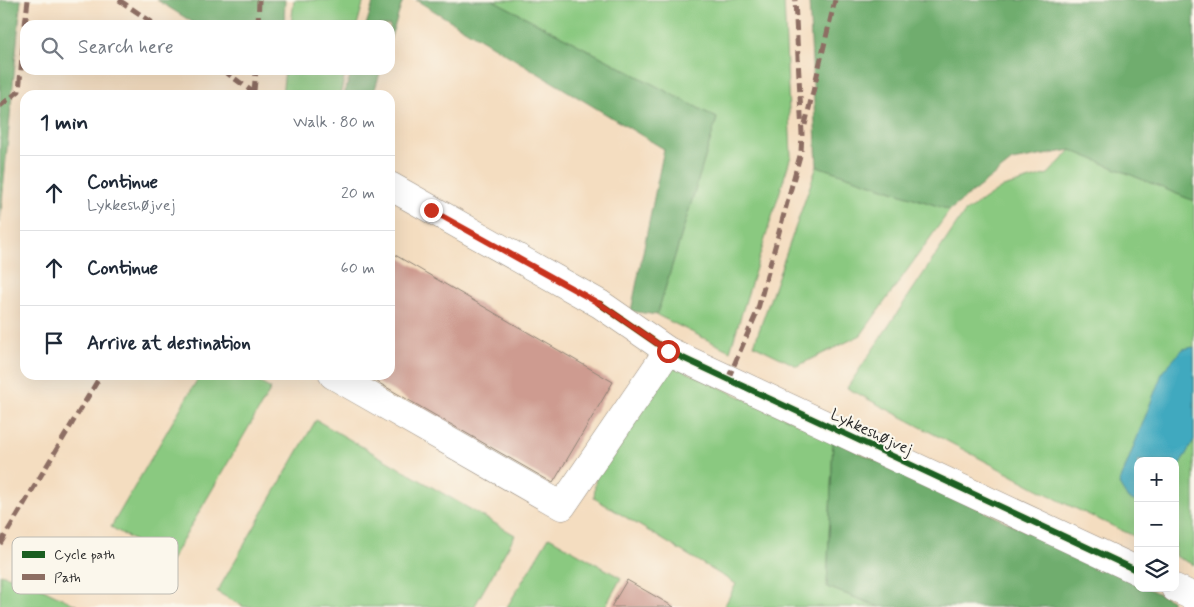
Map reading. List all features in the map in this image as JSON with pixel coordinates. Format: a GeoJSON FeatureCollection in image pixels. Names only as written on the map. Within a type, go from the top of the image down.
{"type":"FeatureCollection","features":[{"type":"Feature","properties":{"kind":"street","name":"Lykkeshøjvej"},"geometry":{"type":"LineString","coordinates":[[395,189],[600,304],[668,351],[1134,569]]}},
{"type":"Feature","properties":{"kind":"street"},"geometry":{"type":"LineString","coordinates":[[341,380],[562,506],[668,351]]}},
{"type":"Feature","properties":{"kind":"street"},"geometry":{"type":"LineString","coordinates":[[1179,590],[1194,597]]}},
{"type":"Feature","properties":{"kind":"green space"},"geometry":{"type":"Polygon","coordinates":[[[0,0],[21,0],[0,223],[0,0]]]}},
{"type":"Feature","properties":{"kind":"green space"},"geometry":{"type":"Polygon","coordinates":[[[157,0],[285,0],[284,20],[189,20],[157,0]]]}},
{"type":"Feature","properties":{"kind":"green space"},"geometry":{"type":"Polygon","coordinates":[[[294,0],[364,0],[358,20],[292,20],[294,0]]]}},
{"type":"Feature","properties":{"kind":"green space"},"geometry":{"type":"Polygon","coordinates":[[[374,0],[403,0],[395,25],[395,20],[368,20],[374,0]]]}},
{"type":"Feature","properties":{"kind":"green space"},"geometry":{"type":"Polygon","coordinates":[[[416,0],[493,0],[717,118],[657,315],[631,311],[664,149],[416,0]]]}},
{"type":"Feature","properties":{"kind":"green space"},"geometry":{"type":"Polygon","coordinates":[[[493,0],[784,0],[791,156],[730,351],[657,315],[717,118],[493,0]]]}},
{"type":"Feature","properties":{"kind":"green space"},"geometry":{"type":"Polygon","coordinates":[[[809,0],[1194,0],[1194,201],[1071,150],[1012,161],[950,210],[817,166],[809,0]]]}},
{"type":"Feature","properties":{"kind":"green space"},"geometry":{"type":"Polygon","coordinates":[[[284,75],[345,75],[341,90],[283,90],[284,75]]]}},
{"type":"Feature","properties":{"kind":"green space"},"geometry":{"type":"Polygon","coordinates":[[[350,75],[379,75],[375,90],[346,90],[350,75]]]}},
{"type":"Feature","properties":{"kind":"green space"},"geometry":{"type":"Polygon","coordinates":[[[1071,150],[1194,201],[1194,565],[1179,558],[1179,457],[1134,457],[1134,536],[1066,504],[847,388],[964,213],[1003,187],[1048,174],[1071,150]]]}},
{"type":"Feature","properties":{"kind":"green space"},"geometry":{"type":"Polygon","coordinates":[[[817,166],[950,210],[861,335],[797,366],[754,345],[817,166]]]}},
{"type":"Feature","properties":{"kind":"green space"},"geometry":{"type":"Polygon","coordinates":[[[670,364],[833,440],[827,587],[880,607],[724,607],[736,584],[594,498],[596,472],[670,364]]]}},
{"type":"Feature","properties":{"kind":"green space"},"geometry":{"type":"Polygon","coordinates":[[[197,380],[255,380],[271,389],[178,548],[178,537],[128,537],[111,527],[197,380]]]}},
{"type":"Feature","properties":{"kind":"green space"},"geometry":{"type":"Polygon","coordinates":[[[316,420],[515,535],[474,607],[244,607],[217,592],[316,420]]]}},
{"type":"Feature","properties":{"kind":"green space"},"geometry":{"type":"Polygon","coordinates":[[[833,440],[1134,582],[1134,592],[1155,592],[1172,600],[1172,607],[880,607],[827,587],[833,440]]]}},
{"type":"Feature","properties":{"kind":"green space"},"geometry":{"type":"Polygon","coordinates":[[[549,537],[621,578],[605,607],[507,607],[549,537]]]}},
{"type":"Feature","properties":{"kind":"green space"},"geometry":{"type":"Polygon","coordinates":[[[0,574],[12,577],[12,594],[53,594],[80,607],[0,607],[0,574]]]}},
{"type":"Feature","properties":{"kind":"water"},"geometry":{"type":"Polygon","coordinates":[[[1194,347],[1194,440],[1179,466],[1179,457],[1134,457],[1134,501],[1128,499],[1119,484],[1163,371],[1183,349],[1194,347]]]}},
{"type":"Feature","properties":{"kind":"building"},"geometry":{"type":"Polygon","coordinates":[[[395,255],[613,382],[553,483],[374,380],[395,380],[395,255]]]}},
{"type":"Feature","properties":{"kind":"building"},"geometry":{"type":"Polygon","coordinates":[[[627,580],[674,607],[611,607],[627,580]]]}},
{"type":"Feature","properties":{"kind":"marked path"},"geometry":{"type":"LineString","coordinates":[[26,20],[28,0]]}},
{"type":"Feature","properties":{"kind":"marked path"},"geometry":{"type":"LineString","coordinates":[[119,0],[149,20]]}},
{"type":"Feature","properties":{"kind":"marked path"},"geometry":{"type":"LineString","coordinates":[[258,20],[259,0]]}},
{"type":"Feature","properties":{"kind":"marked path"},"geometry":{"type":"LineString","coordinates":[[728,379],[757,312],[801,152],[802,134],[795,0]]}},
{"type":"Feature","properties":{"kind":"marked path"},"geometry":{"type":"LineString","coordinates":[[805,125],[835,0]]}},
{"type":"Feature","properties":{"kind":"marked path"},"geometry":{"type":"LineString","coordinates":[[0,106],[19,91],[20,75]]}},
{"type":"Feature","properties":{"kind":"marked path"},"geometry":{"type":"LineString","coordinates":[[230,75],[250,90]]}},
{"type":"Feature","properties":{"kind":"marked path"},"geometry":{"type":"LineString","coordinates":[[254,90],[256,75]]}},
{"type":"Feature","properties":{"kind":"marked path"},"geometry":{"type":"LineString","coordinates":[[0,544],[98,380]]}},
{"type":"Feature","properties":{"kind":"cycle path"},"geometry":{"type":"LineString","coordinates":[[600,304],[668,351],[1134,569]]}},
{"type":"Feature","properties":{"kind":"route"},"geometry":{"type":"LineString","coordinates":[[431,210],[600,304],[668,351]]}}]}
